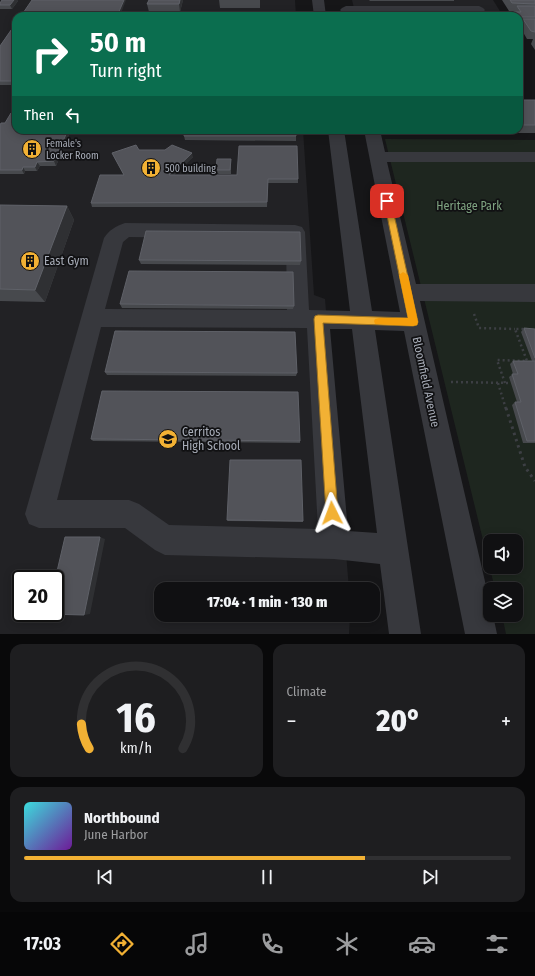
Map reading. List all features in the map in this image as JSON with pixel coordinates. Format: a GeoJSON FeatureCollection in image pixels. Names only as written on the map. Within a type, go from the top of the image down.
{"type":"FeatureCollection","features":[{"type":"Feature","properties":{"kind":"street"},"geometry":{"type":"LineString","coordinates":[[318,0],[320,12]]}},
{"type":"Feature","properties":{"kind":"street"},"geometry":{"type":"LineString","coordinates":[[346,9],[478,9]]}},
{"type":"Feature","properties":{"kind":"street"},"geometry":{"type":"LineString","coordinates":[[337,134],[405,634]]}},
{"type":"Feature","properties":{"kind":"street","name":"Bloomfield Avenue"},"geometry":{"type":"LineString","coordinates":[[373,134],[481,634]]}},
{"type":"Feature","properties":{"kind":"street"},"geometry":{"type":"LineString","coordinates":[[378,157],[535,157]]}},
{"type":"Feature","properties":{"kind":"street"},"geometry":{"type":"LineString","coordinates":[[334,544],[308,319],[295,232],[125,230],[114,238],[39,514],[129,514],[165,540],[334,544],[393,550]]}},
{"type":"Feature","properties":{"kind":"street"},"geometry":{"type":"LineString","coordinates":[[407,292],[535,293]]}},
{"type":"Feature","properties":{"kind":"street"},"geometry":{"type":"LineString","coordinates":[[92,318],[308,319],[413,322]]}},
{"type":"Feature","properties":{"kind":"path"},"geometry":{"type":"LineString","coordinates":[[474,311],[479,328],[528,329]]}},
{"type":"Feature","properties":{"kind":"path"},"geometry":{"type":"LineString","coordinates":[[515,329],[527,361]]}},
{"type":"Feature","properties":{"kind":"path"},"geometry":{"type":"LineString","coordinates":[[505,383],[498,360],[532,361]]}},
{"type":"Feature","properties":{"kind":"path"},"geometry":{"type":"LineString","coordinates":[[451,382],[511,383]]}},
{"type":"Feature","properties":{"kind":"path"},"geometry":{"type":"LineString","coordinates":[[498,383],[525,467],[535,481]]}},
{"type":"Feature","properties":{"kind":"shaded area","name":"Cerritos High School"},"geometry":{"type":"Polygon","coordinates":[[[0,0],[295,0],[296,12],[12,12],[12,134],[303,134],[314,295],[325,299],[348,582],[154,582],[154,622],[350,622],[349,634],[0,634],[0,0]]]}},
{"type":"Feature","properties":{"kind":"shaded area"},"geometry":{"type":"Polygon","coordinates":[[[352,0],[493,0],[500,12],[355,12],[352,0]]]}},
{"type":"Feature","properties":{"kind":"green space","name":"Heritage Park"},"geometry":{"type":"Polygon","coordinates":[[[385,139],[535,140],[535,634],[506,634],[503,622],[523,622],[523,582],[493,582],[491,574],[523,574],[523,534],[483,534],[483,540],[385,139]]]}},
{"type":"Feature","properties":{"kind":"building"},"geometry":{"type":"Polygon","coordinates":[[[2,0],[14,0],[10,5],[0,5],[2,0]]]}},
{"type":"Feature","properties":{"kind":"building"},"geometry":{"type":"Polygon","coordinates":[[[32,0],[124,0],[119,12],[24,12],[32,0]]]}},
{"type":"Feature","properties":{"kind":"building"},"geometry":{"type":"Polygon","coordinates":[[[149,0],[180,0],[179,4],[147,4],[149,0]]]}},
{"type":"Feature","properties":{"kind":"building"},"geometry":{"type":"Polygon","coordinates":[[[510,0],[535,0],[535,4],[512,3],[510,0]]]}},
{"type":"Feature","properties":{"kind":"building"},"geometry":{"type":"Polygon","coordinates":[[[517,6],[535,6],[535,17],[523,17],[523,12],[521,12],[517,6]]]}},
{"type":"Feature","properties":{"kind":"building"},"geometry":{"type":"Polygon","coordinates":[[[523,19],[535,19],[535,32],[531,31],[523,19]]]}},
{"type":"Feature","properties":{"kind":"building"},"geometry":{"type":"Polygon","coordinates":[[[12,29],[12,81],[0,81],[0,46],[12,29]]]}},
{"type":"Feature","properties":{"kind":"building"},"geometry":{"type":"Polygon","coordinates":[[[523,100],[535,100],[535,125],[523,125],[523,100]]]}},
{"type":"Feature","properties":{"kind":"building","name":"Female's Locker Room"},"geometry":{"type":"Polygon","coordinates":[[[12,113],[12,134],[66,134],[54,161],[37,162],[35,167],[23,167],[22,170],[0,170],[0,125],[1,123],[5,123],[12,113]]]}},
{"type":"Feature","properties":{"kind":"building"},"geometry":{"type":"Polygon","coordinates":[[[184,134],[296,134],[296,136],[184,136],[184,134]]]}},
{"type":"Feature","properties":{"kind":"building","name":"500 building"},"geometry":{"type":"Polygon","coordinates":[[[136,145],[139,150],[165,150],[172,145],[192,153],[169,175],[237,175],[239,146],[297,146],[298,179],[268,179],[267,202],[91,203],[100,175],[124,175],[112,153],[136,145]]]}},
{"type":"Feature","properties":{"kind":"building"},"geometry":{"type":"Polygon","coordinates":[[[217,159],[231,159],[230,170],[216,169],[217,159]]]}},
{"type":"Feature","properties":{"kind":"building","name":"East Gym"},"geometry":{"type":"Polygon","coordinates":[[[0,205],[67,206],[35,290],[0,289],[0,205]]]}},
{"type":"Feature","properties":{"kind":"building"},"geometry":{"type":"Polygon","coordinates":[[[146,231],[300,232],[301,261],[139,260],[146,231]]]}},
{"type":"Feature","properties":{"kind":"building"},"geometry":{"type":"Polygon","coordinates":[[[129,271],[293,272],[294,306],[120,304],[129,271]]]}},
{"type":"Feature","properties":{"kind":"building"},"geometry":{"type":"Polygon","coordinates":[[[524,328],[535,329],[535,358],[524,328]]]}},
{"type":"Feature","properties":{"kind":"building"},"geometry":{"type":"Polygon","coordinates":[[[115,331],[295,332],[297,373],[105,372],[115,331]]]}},
{"type":"Feature","properties":{"kind":"building"},"geometry":{"type":"Polygon","coordinates":[[[513,361],[535,361],[535,441],[527,441],[515,402],[521,402],[512,374],[518,374],[513,361]]]}},
{"type":"Feature","properties":{"kind":"building"},"geometry":{"type":"Polygon","coordinates":[[[102,391],[298,392],[300,441],[91,439],[102,391]]]}},
{"type":"Feature","properties":{"kind":"building"},"geometry":{"type":"Polygon","coordinates":[[[230,460],[301,460],[303,521],[227,520],[230,460]]]}},
{"type":"Feature","properties":{"kind":"building"},"geometry":{"type":"Polygon","coordinates":[[[65,537],[100,537],[84,615],[64,614],[64,570],[57,570],[65,537]]]}},
{"type":"Feature","properties":{"kind":"slow traffic"},"geometry":{"type":"LineString","coordinates":[[379,321],[413,322],[403,275]]}},
{"type":"Feature","properties":{"kind":"place","name":"Female's Locker Room"},"geometry":{"type":"Point","coordinates":[32,149]}},
{"type":"Feature","properties":{"kind":"place","name":"500 building"},"geometry":{"type":"Point","coordinates":[151,168]}},
{"type":"Feature","properties":{"kind":"place","name":"East Gym"},"geometry":{"type":"Point","coordinates":[30,261]}},
{"type":"Feature","properties":{"kind":"place","name":"Cerritos High School"},"geometry":{"type":"Point","coordinates":[168,439]}},
{"type":"Feature","properties":{"kind":"route"},"geometry":{"type":"LineString","coordinates":[[332,513],[318,319],[413,322],[387,201]]}}]}
